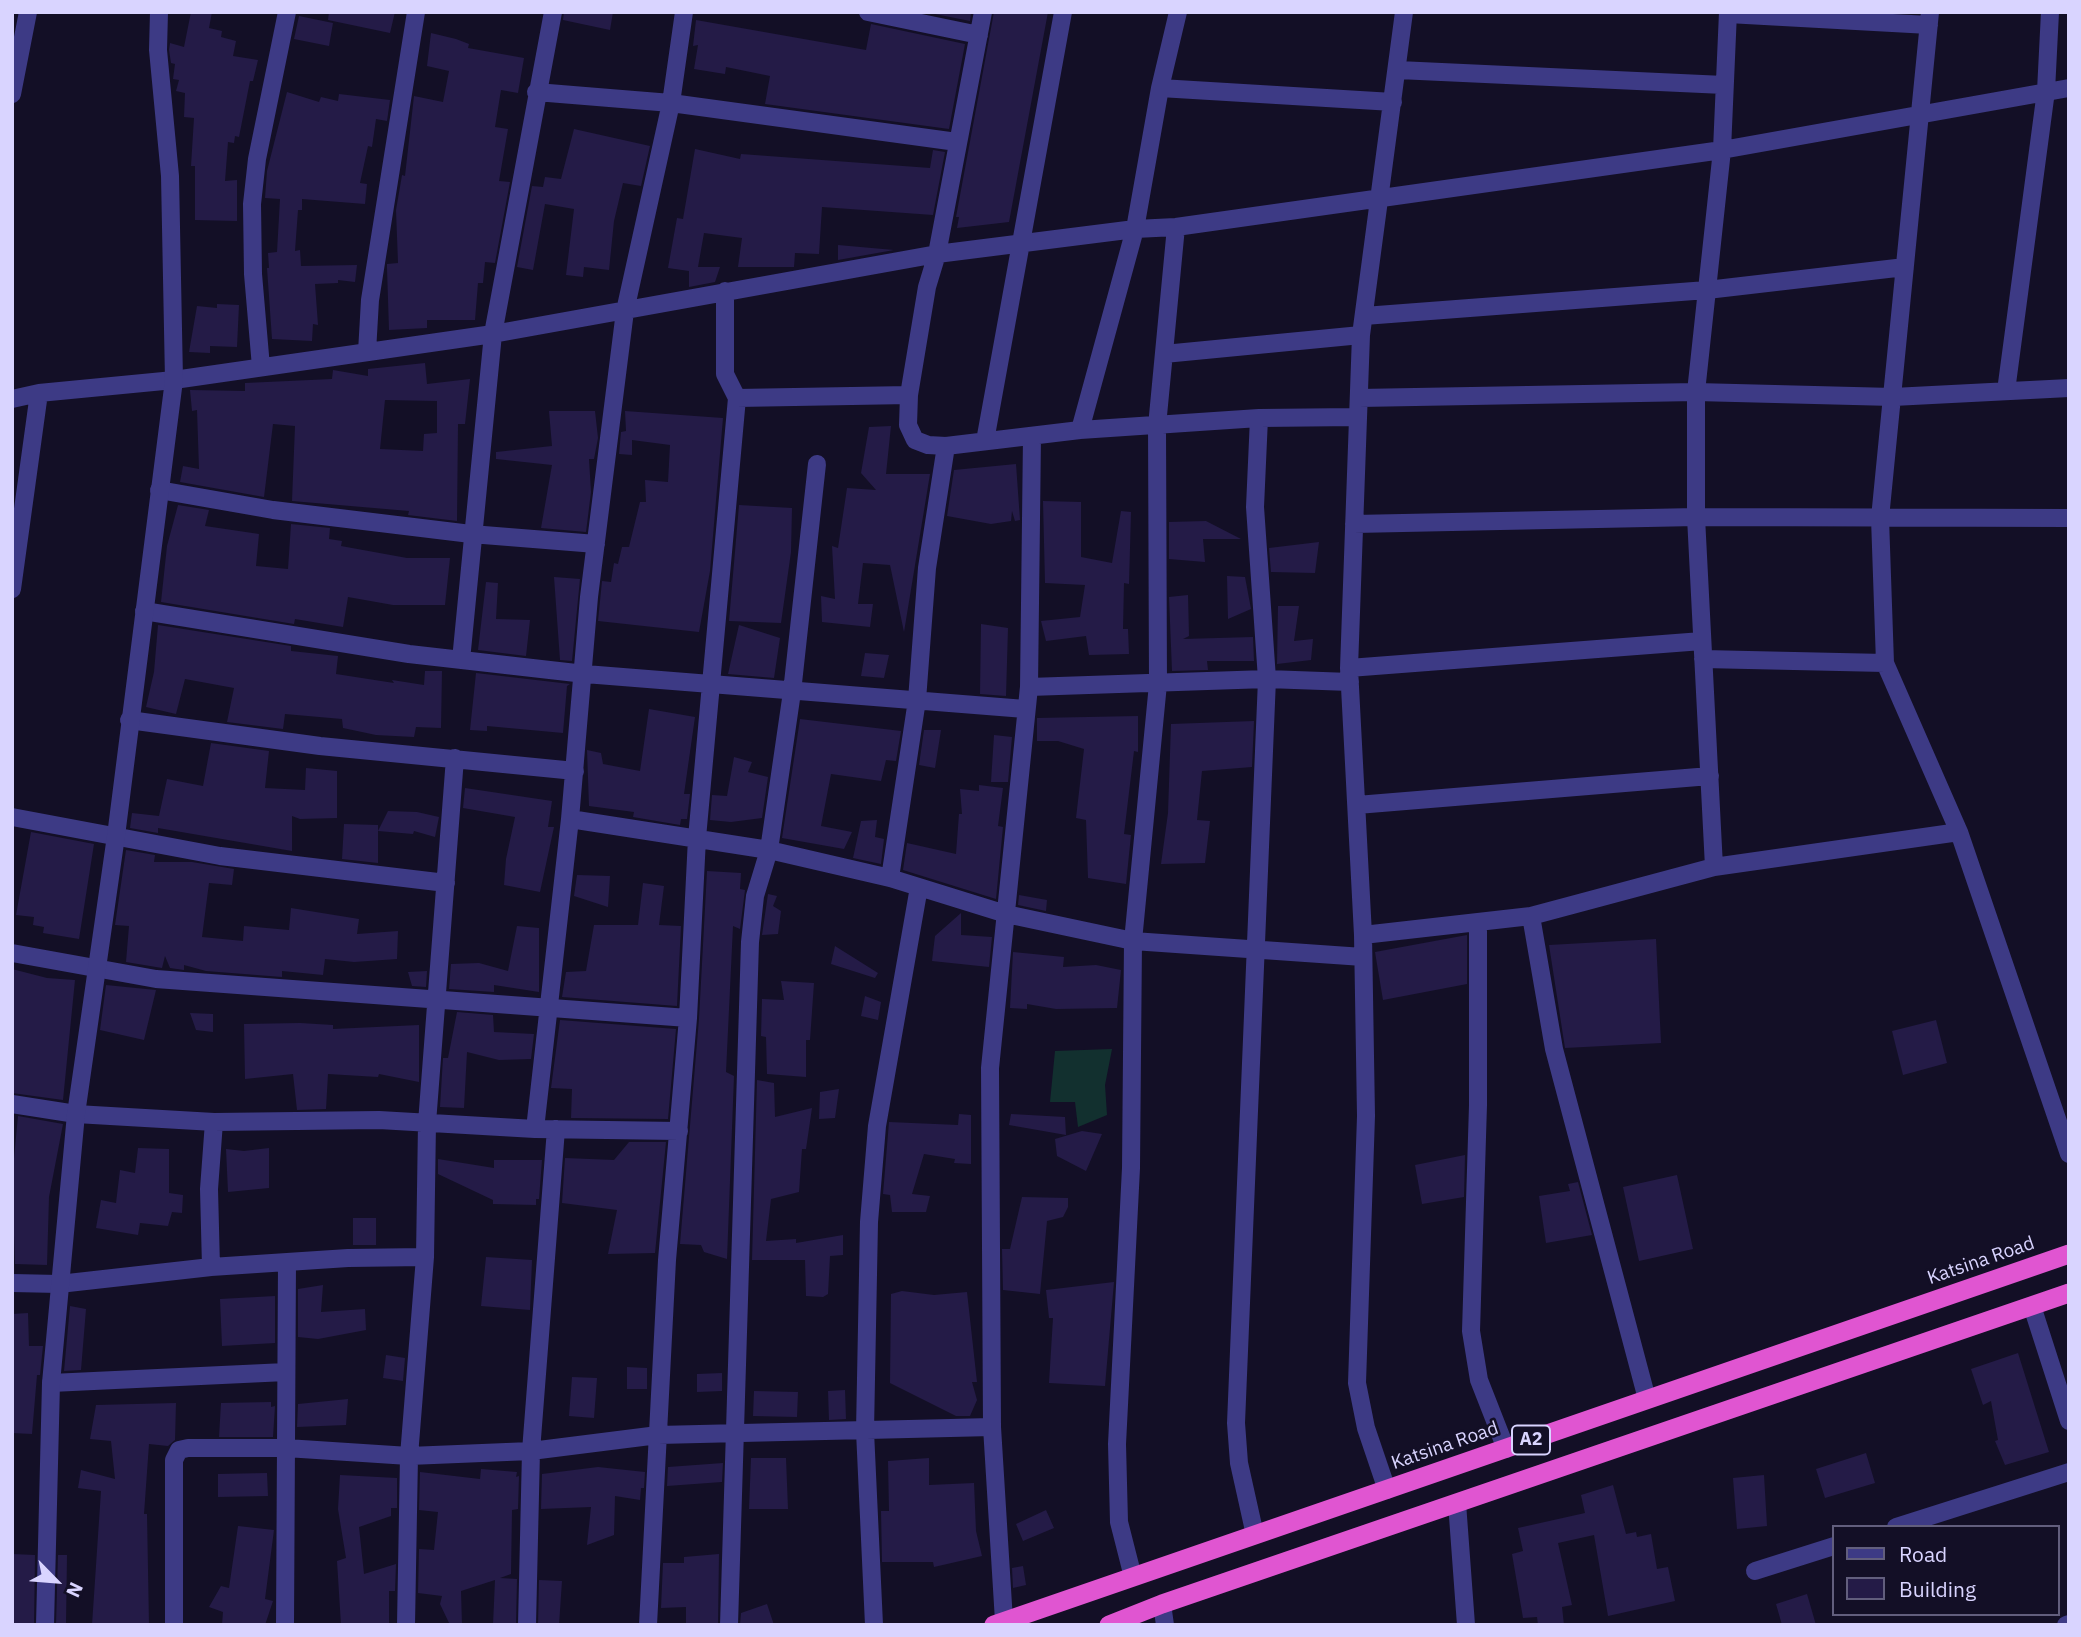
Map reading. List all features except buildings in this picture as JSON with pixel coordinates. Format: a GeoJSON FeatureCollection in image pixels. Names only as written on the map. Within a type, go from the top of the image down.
{"type":"FeatureCollection","features":[{"type":"Feature","properties":{"kind":"highway","name":"Katsina Road"},"geometry":{"type":"LineString","coordinates":[[999,1623],[2069,1254]]}},
{"type":"Feature","properties":{"kind":"highway","name":"A2"},"geometry":{"type":"LineString","coordinates":[[1109,1625],[1162,1604],[2069,1293]]}},
{"type":"Feature","properties":{"kind":"street"},"geometry":{"type":"LineString","coordinates":[[12,94],[28,12]]}},
{"type":"Feature","properties":{"kind":"street"},"geometry":{"type":"LineString","coordinates":[[45,1625],[51,1383],[76,1114],[117,836],[129,720],[174,380],[170,176],[158,50],[159,12]]}},
{"type":"Feature","properties":{"kind":"street"},"geometry":{"type":"LineString","coordinates":[[261,368],[253,274],[252,204],[261,134],[287,12]]}},
{"type":"Feature","properties":{"kind":"street"},"geometry":{"type":"LineString","coordinates":[[367,352],[370,300],[416,12]]}},
{"type":"Feature","properties":{"kind":"street"},"geometry":{"type":"LineString","coordinates":[[461,660],[471,534],[493,334],[553,12]]}},
{"type":"Feature","properties":{"kind":"street"},"geometry":{"type":"LineString","coordinates":[[535,1129],[570,819],[596,544],[625,311],[671,103],[684,12]]}},
{"type":"Feature","properties":{"kind":"street"},"geometry":{"type":"LineString","coordinates":[[868,12],[979,35]]}},
{"type":"Feature","properties":{"kind":"street"},"geometry":{"type":"LineString","coordinates":[[983,12],[937,254],[927,287],[909,395],[908,425],[915,440],[928,445],[946,446],[1080,430],[1259,418],[1357,417]]}},
{"type":"Feature","properties":{"kind":"street"},"geometry":{"type":"LineString","coordinates":[[985,441],[1018,246],[1063,12]]}},
{"type":"Feature","properties":{"kind":"street"},"geometry":{"type":"LineString","coordinates":[[1080,430],[1135,229],[1160,88],[1178,12]]}},
{"type":"Feature","properties":{"kind":"street"},"geometry":{"type":"LineString","coordinates":[[1387,1490],[1366,1428],[1357,1383],[1366,1116],[1363,935],[1349,675],[1361,335],[1404,12]]}},
{"type":"Feature","properties":{"kind":"street"},"geometry":{"type":"LineString","coordinates":[[2006,391],[2046,91],[2050,12]]}},
{"type":"Feature","properties":{"kind":"street"},"geometry":{"type":"LineString","coordinates":[[1714,867],[1696,517],[1696,391],[1722,150],[1728,13],[1930,18],[1880,518],[1885,663],[1959,832],[2069,1154]]}},
{"type":"Feature","properties":{"kind":"street"},"geometry":{"type":"LineString","coordinates":[[1398,70],[1724,85]]}},
{"type":"Feature","properties":{"kind":"street"},"geometry":{"type":"LineString","coordinates":[[1160,88],[1393,102]]}},
{"type":"Feature","properties":{"kind":"street"},"geometry":{"type":"LineString","coordinates":[[12,399],[38,393],[174,380],[493,334],[937,254],[1018,246],[1135,229],[1176,227],[1722,150],[2069,89]]}},
{"type":"Feature","properties":{"kind":"street"},"geometry":{"type":"LineString","coordinates":[[536,92],[671,103],[957,142]]}},
{"type":"Feature","properties":{"kind":"street"},"geometry":{"type":"LineString","coordinates":[[1132,1577],[1119,1522],[1116,1468],[1131,1156],[1133,941],[1158,684],[1157,426],[1176,227]]}},
{"type":"Feature","properties":{"kind":"street"},"geometry":{"type":"LineString","coordinates":[[1364,316],[1707,290],[1905,267]]}},
{"type":"Feature","properties":{"kind":"street"},"geometry":{"type":"LineString","coordinates":[[648,1625],[667,1260],[688,1018],[697,838],[737,398],[725,374],[725,291]]}},
{"type":"Feature","properties":{"kind":"street"},"geometry":{"type":"LineString","coordinates":[[1164,354],[1361,335]]}},
{"type":"Feature","properties":{"kind":"street"},"geometry":{"type":"LineString","coordinates":[[1359,398],[1696,391],[1893,397],[2069,388]]}},
{"type":"Feature","properties":{"kind":"street"},"geometry":{"type":"LineString","coordinates":[[12,589],[38,393]]}},
{"type":"Feature","properties":{"kind":"street"},"geometry":{"type":"LineString","coordinates":[[737,398],[909,395]]}},
{"type":"Feature","properties":{"kind":"street"},"geometry":{"type":"LineString","coordinates":[[1255,1535],[1240,1463],[1236,1423],[1267,679],[1255,507],[1259,418]]}},
{"type":"Feature","properties":{"kind":"street"},"geometry":{"type":"LineString","coordinates":[[999,1623],[992,1427],[990,1068],[1029,687],[1032,436]]}},
{"type":"Feature","properties":{"kind":"street"},"geometry":{"type":"LineString","coordinates":[[890,878],[917,700],[927,568],[946,446]]}},
{"type":"Feature","properties":{"kind":"street"},"geometry":{"type":"LineString","coordinates":[[729,1625],[750,942],[755,895],[769,850],[792,692],[817,464]]}},
{"type":"Feature","properties":{"kind":"street"},"geometry":{"type":"LineString","coordinates":[[159,490],[273,510],[471,534],[596,544]]}},
{"type":"Feature","properties":{"kind":"street"},"geometry":{"type":"LineString","coordinates":[[1354,524],[1696,517],[2069,518]]}},
{"type":"Feature","properties":{"kind":"street"},"geometry":{"type":"LineString","coordinates":[[144,611],[461,660],[584,674],[1025,709]]}},
{"type":"Feature","properties":{"kind":"street"},"geometry":{"type":"LineString","coordinates":[[1029,687],[1349,675],[1702,650],[1885,663]]}},
{"type":"Feature","properties":{"kind":"street"},"geometry":{"type":"LineString","coordinates":[[129,720],[320,746],[575,771]]}},
{"type":"Feature","properties":{"kind":"street"},"geometry":{"type":"LineString","coordinates":[[406,1625],[409,1456],[425,1257],[427,1123],[455,758]]}},
{"type":"Feature","properties":{"kind":"street"},"geometry":{"type":"LineString","coordinates":[[1357,806],[1710,776]]}},
{"type":"Feature","properties":{"kind":"street"},"geometry":{"type":"LineString","coordinates":[[12,817],[220,856],[446,883]]}},
{"type":"Feature","properties":{"kind":"street"},"geometry":{"type":"LineString","coordinates":[[570,819],[769,850],[890,878],[1006,914],[1133,941],[1363,957]]}},
{"type":"Feature","properties":{"kind":"street"},"geometry":{"type":"LineString","coordinates":[[1363,935],[1531,916],[1714,867],[1959,832]]}},
{"type":"Feature","properties":{"kind":"street"},"geometry":{"type":"LineString","coordinates":[[874,1625],[865,1431],[869,1222],[877,1126],[919,887]]}},
{"type":"Feature","properties":{"kind":"street"},"geometry":{"type":"LineString","coordinates":[[1531,916],[1555,1049],[1647,1399]]}},
{"type":"Feature","properties":{"kind":"street"},"geometry":{"type":"LineString","coordinates":[[1478,924],[1478,1105],[1471,1331],[1479,1380],[1506,1449]]}},
{"type":"Feature","properties":{"kind":"street"},"geometry":{"type":"LineString","coordinates":[[12,953],[156,979],[688,1018]]}},
{"type":"Feature","properties":{"kind":"street"},"geometry":{"type":"LineString","coordinates":[[12,1104],[76,1114],[215,1122],[286,1119],[535,1129],[679,1131]]}},
{"type":"Feature","properties":{"kind":"street"},"geometry":{"type":"LineString","coordinates":[[211,1267],[209,1189],[215,1122]]}},
{"type":"Feature","properties":{"kind":"street"},"geometry":{"type":"LineString","coordinates":[[527,1625],[531,1451],[556,1129]]}},
{"type":"Feature","properties":{"kind":"street"},"geometry":{"type":"LineString","coordinates":[[12,1283],[59,1284],[211,1267],[425,1257]]}},
{"type":"Feature","properties":{"kind":"street"},"geometry":{"type":"LineString","coordinates":[[285,1625],[287,1263]]}},
{"type":"Feature","properties":{"kind":"street"},"geometry":{"type":"LineString","coordinates":[[2032,1306],[2069,1421]]}},
{"type":"Feature","properties":{"kind":"street"},"geometry":{"type":"LineString","coordinates":[[51,1383],[286,1372]]}},
{"type":"Feature","properties":{"kind":"street"},"geometry":{"type":"LineString","coordinates":[[174,1625],[174,1471],[179,1450],[286,1448],[409,1456],[531,1451],[658,1435],[992,1427]]}},
{"type":"Feature","properties":{"kind":"street"},"geometry":{"type":"LineString","coordinates":[[1902,1525],[2069,1472]]}},
{"type":"Feature","properties":{"kind":"street"},"geometry":{"type":"LineString","coordinates":[[1457,1503],[1466,1625]]}},
{"type":"Feature","properties":{"kind":"street"},"geometry":{"type":"LineString","coordinates":[[1755,1571],[1832,1547]]}},
{"type":"Feature","properties":{"kind":"street"},"geometry":{"type":"LineString","coordinates":[[1162,1604],[1165,1625]]}},
{"type":"Feature","properties":{"kind":"green space"},"geometry":{"type":"Polygon","coordinates":[[[1112,1049],[1105,1085],[1107,1115],[1078,1127],[1075,1102],[1050,1102],[1055,1051],[1112,1049]]]}}]}
